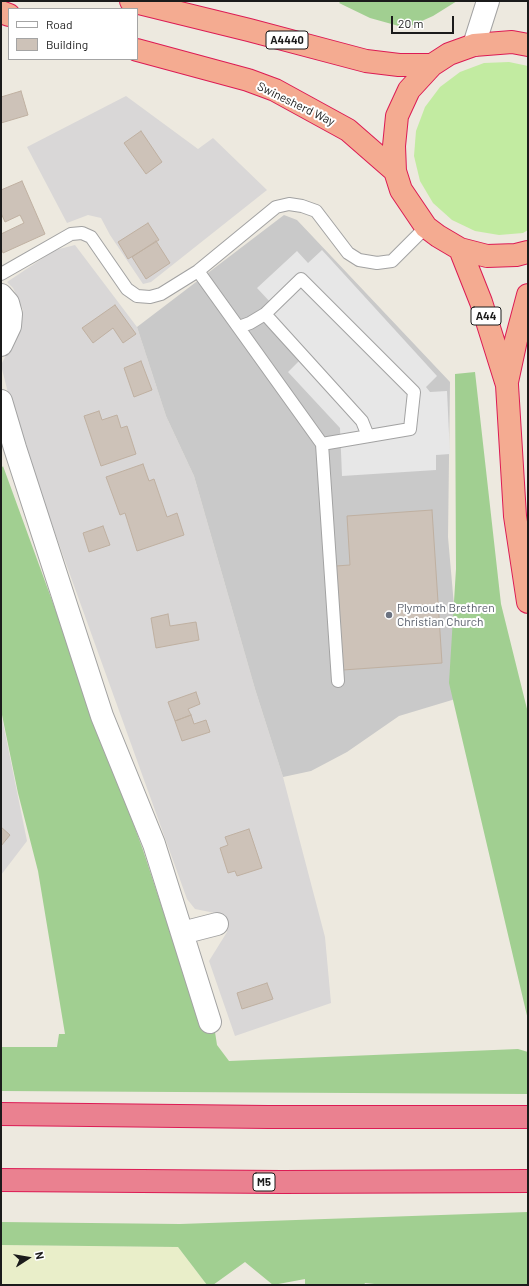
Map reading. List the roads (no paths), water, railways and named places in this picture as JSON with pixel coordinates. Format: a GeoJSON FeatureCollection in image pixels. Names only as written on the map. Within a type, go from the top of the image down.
{"type":"FeatureCollection","features":[{"type":"Feature","properties":{"kind":"highway","name":"A4440"},"geometry":{"type":"LineString","coordinates":[[131,1],[366,61],[399,65],[432,64]]}},
{"type":"Feature","properties":{"kind":"highway"},"geometry":{"type":"LineString","coordinates":[[528,45],[512,42],[474,45],[449,54],[432,64],[409,90],[397,116],[394,146],[395,171],[400,190],[426,227],[460,249],[487,256],[516,255],[528,252]]}},
{"type":"Feature","properties":{"kind":"highway","name":"Swinesherd Way"},"geometry":{"type":"LineString","coordinates":[[138,50],[248,80],[275,90],[348,130],[395,171]]}},
{"type":"Feature","properties":{"kind":"highway"},"geometry":{"type":"LineString","coordinates":[[138,55],[248,80]]}},
{"type":"Feature","properties":{"kind":"highway","name":"A44"},"geometry":{"type":"LineString","coordinates":[[460,249],[481,302],[507,385],[515,516],[528,602]]}},
{"type":"Feature","properties":{"kind":"highway","name":"A44"},"geometry":{"type":"LineString","coordinates":[[507,385],[516,340],[528,295]]}},
{"type":"Feature","properties":{"kind":"highway"},"geometry":{"type":"LineString","coordinates":[[1,1114],[268,1117],[528,1117]]}},
{"type":"Feature","properties":{"kind":"highway","name":"M5"},"geometry":{"type":"LineString","coordinates":[[1,1180],[275,1182],[528,1181]]}},
{"type":"Feature","properties":{"kind":"street"},"geometry":{"type":"LineString","coordinates":[[474,45],[488,1]]}},
{"type":"Feature","properties":{"kind":"street"},"geometry":{"type":"LineString","coordinates":[[1,294],[8,304],[10,314],[10,326],[1,346]]}},
{"type":"Feature","properties":{"kind":"street"},"geometry":{"type":"LineString","coordinates":[[1,401],[102,716],[154,844],[210,1022]]}},
{"type":"Feature","properties":{"kind":"street"},"geometry":{"type":"LineString","coordinates":[[182,933],[217,924]]}},
{"type":"Feature","properties":{"kind":"lane"},"geometry":{"type":"LineString","coordinates":[[1,274],[71,234],[82,233],[91,237],[127,289],[137,296],[150,296],[161,294],[198,271],[276,207],[289,204],[302,206],[316,211],[348,253],[359,260],[366,262],[377,263],[392,261],[426,227]]}},
{"type":"Feature","properties":{"kind":"lane"},"geometry":{"type":"LineString","coordinates":[[198,271],[322,444],[338,681]]}},
{"type":"Feature","properties":{"kind":"lane"},"geometry":{"type":"LineString","coordinates":[[238,327],[250,323],[264,314],[301,279],[414,392],[410,429],[322,444]]}},
{"type":"Feature","properties":{"kind":"lane"},"geometry":{"type":"LineString","coordinates":[[264,314],[362,421],[368,436]]}},
{"type":"Feature","properties":{"kind":"place","name":"Plymouth Brethren Christian Church"},"geometry":{"type":"Point","coordinates":[389,615]}}]}
